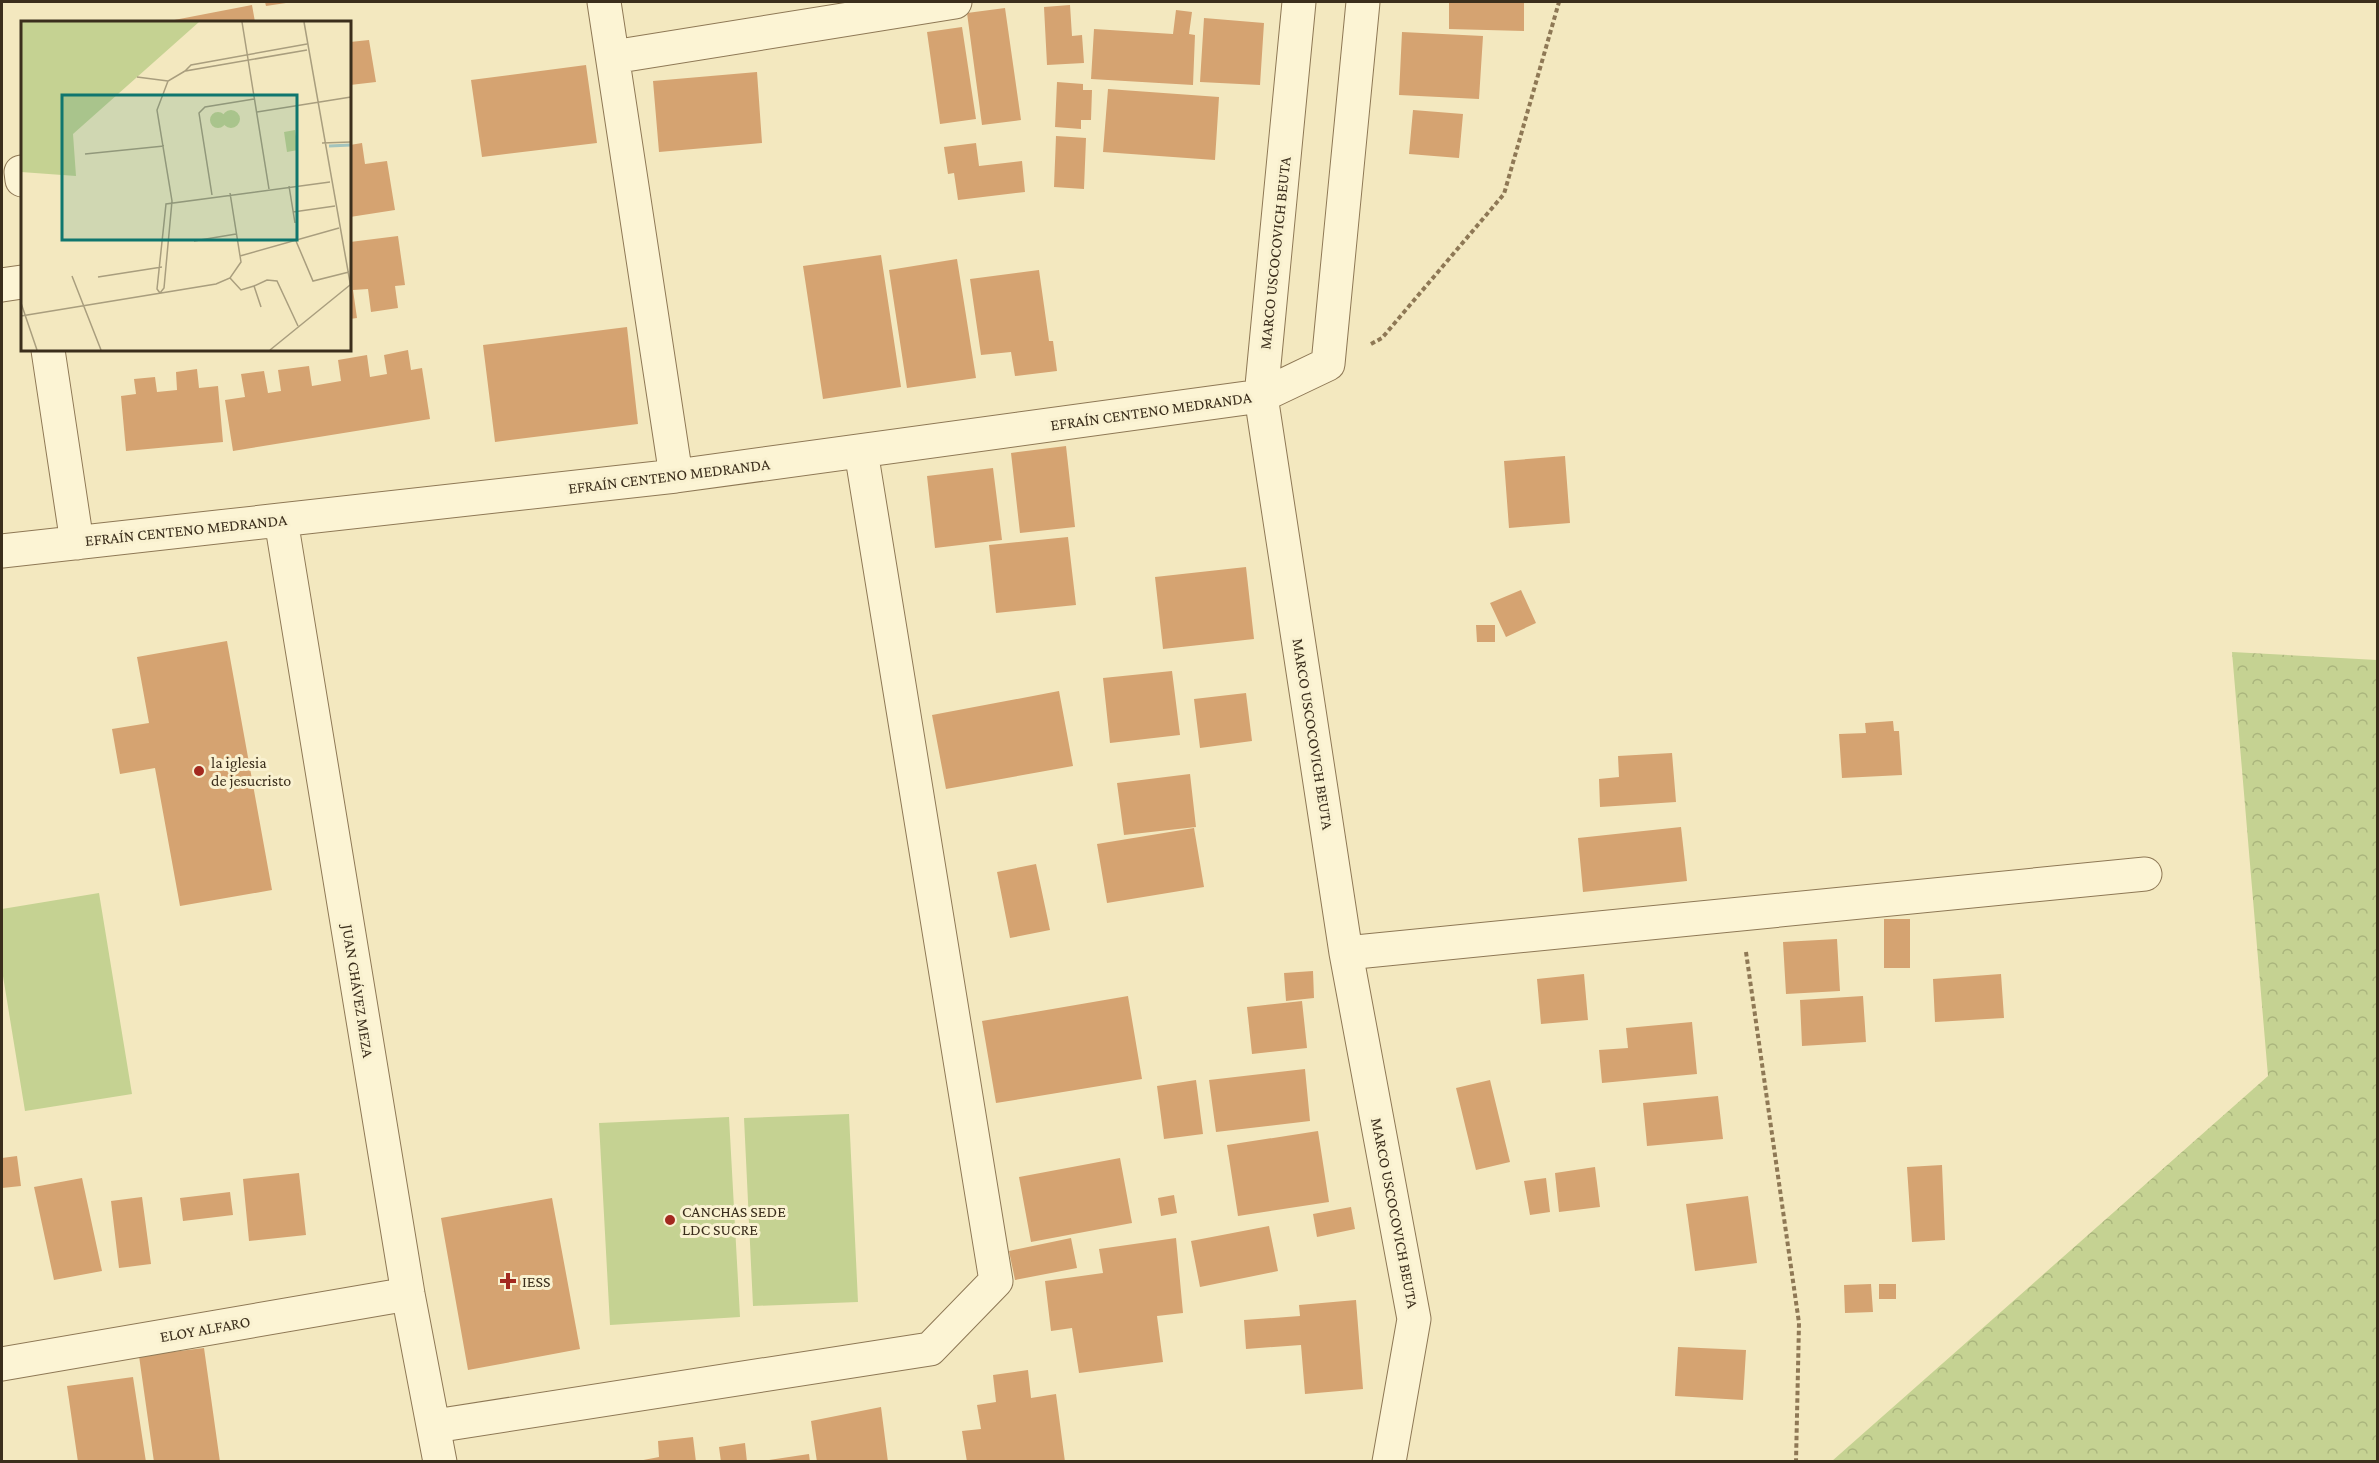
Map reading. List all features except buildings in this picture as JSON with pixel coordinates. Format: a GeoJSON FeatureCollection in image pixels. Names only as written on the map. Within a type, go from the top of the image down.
{"type":"FeatureCollection","features":[{"type":"Feature","properties":{"kind":"street"},"geometry":{"type":"LineString","coordinates":[[604,2],[676,476]]}},
{"type":"Feature","properties":{"kind":"street"},"geometry":{"type":"LineString","coordinates":[[613,57],[955,2]]}},
{"type":"Feature","properties":{"kind":"street","name":"MARCO USCOCOVICH BEUTA"},"geometry":{"type":"LineString","coordinates":[[1299,2],[1261,396],[1346,954],[1414,1319],[1389,1461]]}},
{"type":"Feature","properties":{"kind":"street"},"geometry":{"type":"LineString","coordinates":[[1328,364],[1363,2]]}},
{"type":"Feature","properties":{"kind":"street"},"geometry":{"type":"LineString","coordinates":[[2,285],[21,282]]}},
{"type":"Feature","properties":{"kind":"street"},"geometry":{"type":"LineString","coordinates":[[48,351],[77,543]]}},
{"type":"Feature","properties":{"kind":"street","name":"EFRAÍN CENTENO MEDRANDA"},"geometry":{"type":"LineString","coordinates":[[2,551],[676,476],[1261,396],[1328,364]]}},
{"type":"Feature","properties":{"kind":"street"},"geometry":{"type":"LineString","coordinates":[[435,1426],[930,1349],[996,1281],[861,451]]}},
{"type":"Feature","properties":{"kind":"street","name":"JUAN CHÁVEZ MEZA"},"geometry":{"type":"LineString","coordinates":[[281,520],[408,1294],[440,1461]]}},
{"type":"Feature","properties":{"kind":"street"},"geometry":{"type":"LineString","coordinates":[[1346,954],[2145,874]]}},
{"type":"Feature","properties":{"kind":"street","name":"ELOY ALFARO"},"geometry":{"type":"LineString","coordinates":[[2,1364],[408,1294]]}},
{"type":"Feature","properties":{"kind":"path"},"geometry":{"type":"LineString","coordinates":[[1328,364],[1383,338],[1503,195],[1559,2]]}},
{"type":"Feature","properties":{"kind":"path"},"geometry":{"type":"LineString","coordinates":[[1740,913],[1799,1323],[1796,1461]]}},
{"type":"Feature","properties":{"kind":"green space"},"geometry":{"type":"Polygon","coordinates":[[[2232,652],[2377,660],[2377,1461],[1832,1461],[2268,1076],[2232,652]]]}},
{"type":"Feature","properties":{"kind":"green space"},"geometry":{"type":"Polygon","coordinates":[[[99,893],[132,1094],[25,1111],[2,970],[2,909],[99,893]]]}},
{"type":"Feature","properties":{"kind":"green space"},"geometry":{"type":"Polygon","coordinates":[[[849,1114],[858,1302],[753,1306],[744,1118],[849,1114]]]}},
{"type":"Feature","properties":{"kind":"green space","name":"CANCHAS SEDE LDC SUCRE"},"geometry":{"type":"Polygon","coordinates":[[[729,1117],[740,1317],[610,1325],[599,1123],[729,1117]]]}},
{"type":"Feature","properties":{"kind":"place","name":"la iglesia de jesucristo"},"geometry":{"type":"Point","coordinates":[199,771]}},
{"type":"Feature","properties":{"kind":"place","name":"CANCHAS SEDE LDC SUCRE"},"geometry":{"type":"Point","coordinates":[670,1220]}},
{"type":"Feature","properties":{"kind":"place","name":"IESS"},"geometry":{"type":"Point","coordinates":[508,1281]}}]}
